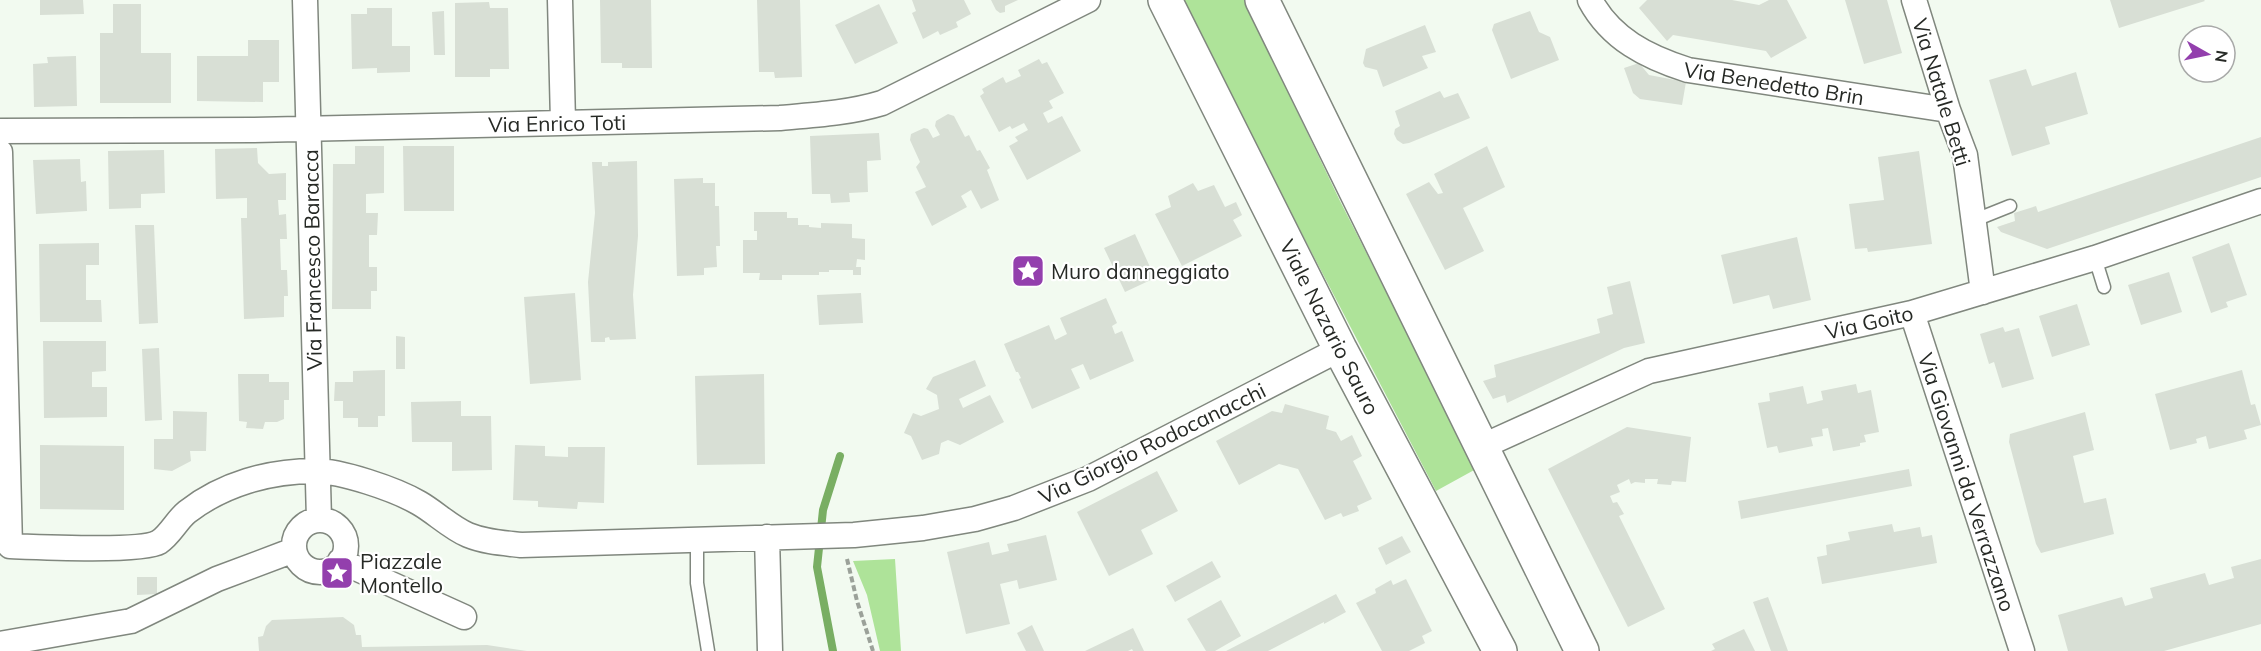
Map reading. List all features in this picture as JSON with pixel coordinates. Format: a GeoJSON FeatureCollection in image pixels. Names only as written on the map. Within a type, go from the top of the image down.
{"type":"FeatureCollection","features":[{"type":"Feature","properties":{"kind":"main road","name":"Viale Nazario Sauro"},"geometry":{"type":"LineString","coordinates":[[1165,0],[1340,349],[1500,651]]}},
{"type":"Feature","properties":{"kind":"main road"},"geometry":{"type":"LineString","coordinates":[[1262,0],[1582,651]]}},
{"type":"Feature","properties":{"kind":"street","name":"Via Francesco Baracca"},"geometry":{"type":"LineString","coordinates":[[305,0],[319,520]]}},
{"type":"Feature","properties":{"kind":"street"},"geometry":{"type":"LineString","coordinates":[[560,0],[563,122]]}},
{"type":"Feature","properties":{"kind":"street","name":"Via Enrico Toti"},"geometry":{"type":"LineString","coordinates":[[0,131],[308,128],[780,118],[858,110],[882,103],[1088,0]]}},
{"type":"Feature","properties":{"kind":"street","name":"Via Benedetto Brin"},"geometry":{"type":"LineString","coordinates":[[1590,0],[1602,19],[1624,41],[1663,62],[1688,70],[1948,111]]}},
{"type":"Feature","properties":{"kind":"street","name":"Via Natale Betti"},"geometry":{"type":"LineString","coordinates":[[1914,0],[1948,111],[1965,155],[1983,292]]}},
{"type":"Feature","properties":{"kind":"street"},"geometry":{"type":"LineString","coordinates":[[0,152],[5,555],[132,548],[159,543],[186,513],[216,494],[250,479],[316,471],[354,479],[392,491],[416,501],[466,534],[490,542],[522,545],[781,537],[770,651]]}},
{"type":"Feature","properties":{"kind":"street","name":"Via Goito"},"geometry":{"type":"LineString","coordinates":[[1481,447],[1649,371],[1912,313],[2095,258],[2261,201]]}},
{"type":"Feature","properties":{"kind":"street","name":"Via Giovanni da Verrazzano"},"geometry":{"type":"LineString","coordinates":[[1912,313],[2022,651]]}},
{"type":"Feature","properties":{"kind":"street","name":"Via Giorgio Rodocanacchi"},"geometry":{"type":"LineString","coordinates":[[781,537],[859,535],[923,528],[975,519],[1046,496],[1088,479],[1340,349]]}},
{"type":"Feature","properties":{"kind":"street"},"geometry":{"type":"LineString","coordinates":[[319,520],[333,524],[344,537],[344,553],[340,561],[326,571],[309,570],[297,558],[294,550],[294,542],[302,527],[309,522],[319,520]]}},
{"type":"Feature","properties":{"kind":"street"},"geometry":{"type":"LineString","coordinates":[[0,644],[131,621],[217,579],[294,550]]}},
{"type":"Feature","properties":{"kind":"street"},"geometry":{"type":"LineString","coordinates":[[340,561],[464,617]]}},
{"type":"Feature","properties":{"kind":"lane"},"geometry":{"type":"LineString","coordinates":[[1975,220],[2010,206]]}},
{"type":"Feature","properties":{"kind":"lane"},"geometry":{"type":"LineString","coordinates":[[2095,258],[2104,287]]}},
{"type":"Feature","properties":{"kind":"lane"},"geometry":{"type":"LineString","coordinates":[[697,540],[698,583],[708,651]]}},
{"type":"Feature","properties":{"kind":"path"},"geometry":{"type":"LineString","coordinates":[[859,535],[846,558],[856,601],[873,651]]}},
{"type":"Feature","properties":{"kind":"green space"},"geometry":{"type":"Polygon","coordinates":[[[1180,0],[1244,0],[1340,201],[1476,469],[1436,491],[1180,0]]]}},
{"type":"Feature","properties":{"kind":"green space"},"geometry":{"type":"Polygon","coordinates":[[[895,559],[901,651],[880,651],[867,595],[853,561],[895,559]]]}},
{"type":"Feature","properties":{"kind":"building"},"geometry":{"type":"Polygon","coordinates":[[[40,0],[83,0],[84,14],[40,15],[40,0]]]}},
{"type":"Feature","properties":{"kind":"building"},"geometry":{"type":"Polygon","coordinates":[[[600,0],[651,0],[652,68],[622,68],[622,63],[601,63],[600,0]]]}},
{"type":"Feature","properties":{"kind":"building"},"geometry":{"type":"Polygon","coordinates":[[[757,0],[800,0],[802,77],[775,78],[774,72],[759,72],[757,0]]]}},
{"type":"Feature","properties":{"kind":"building"},"geometry":{"type":"Polygon","coordinates":[[[912,0],[964,0],[971,14],[956,22],[958,27],[940,35],[938,31],[923,39],[912,13],[916,11],[912,0]]]}},
{"type":"Feature","properties":{"kind":"building"},"geometry":{"type":"Polygon","coordinates":[[[991,0],[1018,0],[1005,6],[1005,12],[1000,13],[991,0]]]}},
{"type":"Feature","properties":{"kind":"building"},"geometry":{"type":"Polygon","coordinates":[[[1647,0],[1732,0],[1759,5],[1769,0],[1787,0],[1807,38],[1771,58],[1766,51],[1673,35],[1667,41],[1639,8],[1647,0]]]}},
{"type":"Feature","properties":{"kind":"building"},"geometry":{"type":"Polygon","coordinates":[[[1845,0],[1887,0],[1902,53],[1864,64],[1845,0]]]}},
{"type":"Feature","properties":{"kind":"building"},"geometry":{"type":"Polygon","coordinates":[[[2110,0],[2204,0],[2205,1],[2119,28],[2110,0]]]}},
{"type":"Feature","properties":{"kind":"building"},"geometry":{"type":"Polygon","coordinates":[[[489,2],[490,8],[508,8],[509,69],[490,69],[490,77],[455,77],[455,3],[489,2]]]}},
{"type":"Feature","properties":{"kind":"building"},"geometry":{"type":"Polygon","coordinates":[[[113,4],[141,4],[141,53],[171,53],[171,103],[100,103],[100,33],[113,33],[113,4]]]}},
{"type":"Feature","properties":{"kind":"building"},"geometry":{"type":"Polygon","coordinates":[[[879,4],[898,43],[855,64],[835,25],[879,4]]]}},
{"type":"Feature","properties":{"kind":"building"},"geometry":{"type":"Polygon","coordinates":[[[367,8],[392,8],[392,46],[410,46],[410,72],[377,73],[377,68],[352,69],[351,14],[367,14],[367,8]]]}},
{"type":"Feature","properties":{"kind":"building"},"geometry":{"type":"Polygon","coordinates":[[[444,11],[445,55],[434,55],[432,12],[444,11]]]}},
{"type":"Feature","properties":{"kind":"building"},"geometry":{"type":"Polygon","coordinates":[[[1530,11],[1539,32],[1550,37],[1559,60],[1511,79],[1492,30],[1494,24],[1530,11]]]}},
{"type":"Feature","properties":{"kind":"building"},"geometry":{"type":"Polygon","coordinates":[[[1425,25],[1436,52],[1422,56],[1428,68],[1383,87],[1377,70],[1365,67],[1363,63],[1366,49],[1425,25]]]}},
{"type":"Feature","properties":{"kind":"building"},"geometry":{"type":"Polygon","coordinates":[[[248,40],[279,40],[279,82],[263,82],[263,102],[197,101],[197,56],[248,56],[248,40]]]}},
{"type":"Feature","properties":{"kind":"building"},"geometry":{"type":"Polygon","coordinates":[[[76,56],[77,106],[34,107],[33,64],[48,63],[47,57],[76,56]]]}},
{"type":"Feature","properties":{"kind":"building"},"geometry":{"type":"Polygon","coordinates":[[[1039,59],[1042,64],[1047,62],[1064,93],[1049,101],[1053,108],[1043,113],[1048,123],[1062,116],[1081,151],[1027,180],[1009,146],[1018,141],[1015,137],[1028,130],[1024,123],[1012,129],[1010,126],[999,132],[980,96],[984,93],[982,89],[1003,77],[1006,83],[1021,76],[1018,70],[1039,59]]]}},
{"type":"Feature","properties":{"kind":"building"},"geometry":{"type":"Polygon","coordinates":[[[1639,63],[1649,75],[1686,82],[1682,105],[1640,99],[1633,93],[1624,68],[1639,63]]]}},
{"type":"Feature","properties":{"kind":"building"},"geometry":{"type":"Polygon","coordinates":[[[2026,69],[2032,86],[2076,72],[2088,114],[2045,127],[2050,144],[2012,156],[1989,80],[2026,69]]]}},
{"type":"Feature","properties":{"kind":"building"},"geometry":{"type":"Polygon","coordinates":[[[1440,91],[1444,98],[1458,93],[1470,118],[1409,143],[1403,144],[1397,140],[1394,134],[1395,129],[1400,126],[1395,111],[1440,91]]]}},
{"type":"Feature","properties":{"kind":"building"},"geometry":{"type":"Polygon","coordinates":[[[948,114],[954,116],[965,137],[969,135],[977,151],[980,150],[990,168],[987,170],[999,200],[981,209],[971,190],[961,196],[967,207],[932,226],[915,192],[926,187],[916,167],[920,162],[910,140],[911,134],[924,128],[928,129],[933,138],[940,135],[935,126],[936,121],[948,114]]]}},
{"type":"Feature","properties":{"kind":"building"},"geometry":{"type":"Polygon","coordinates":[[[879,133],[881,160],[867,161],[868,192],[849,193],[850,202],[831,203],[830,194],[812,194],[810,136],[879,133]]]}},
{"type":"Feature","properties":{"kind":"building"},"geometry":{"type":"Polygon","coordinates":[[[2261,137],[2261,177],[2047,249],[2001,232],[1997,227],[2015,221],[2014,213],[2036,206],[2038,212],[2261,137]]]}},
{"type":"Feature","properties":{"kind":"building"},"geometry":{"type":"Polygon","coordinates":[[[355,146],[384,146],[384,193],[366,194],[366,213],[378,213],[377,235],[369,235],[369,267],[377,267],[377,291],[371,291],[371,309],[332,309],[333,164],[355,164],[355,146]]]}},
{"type":"Feature","properties":{"kind":"building"},"geometry":{"type":"Polygon","coordinates":[[[403,146],[454,146],[454,211],[404,211],[403,146]]]}},
{"type":"Feature","properties":{"kind":"building"},"geometry":{"type":"Polygon","coordinates":[[[1487,146],[1505,187],[1463,208],[1484,251],[1445,270],[1406,194],[1429,182],[1438,194],[1443,193],[1434,174],[1487,146]]]}},
{"type":"Feature","properties":{"kind":"building"},"geometry":{"type":"Polygon","coordinates":[[[257,148],[258,163],[269,174],[286,173],[286,200],[278,200],[279,215],[286,214],[287,239],[280,239],[281,270],[287,270],[288,296],[284,296],[284,317],[244,319],[241,218],[247,218],[247,198],[216,199],[215,149],[257,148]]]}},
{"type":"Feature","properties":{"kind":"building"},"geometry":{"type":"Polygon","coordinates":[[[164,150],[165,193],[141,194],[141,208],[109,209],[108,151],[164,150]]]}},
{"type":"Feature","properties":{"kind":"building"},"geometry":{"type":"Polygon","coordinates":[[[1919,151],[1932,244],[1868,252],[1867,248],[1855,249],[1849,204],[1884,200],[1878,157],[1919,151]]]}},
{"type":"Feature","properties":{"kind":"building"},"geometry":{"type":"Polygon","coordinates":[[[80,159],[81,182],[86,181],[87,211],[36,214],[33,160],[80,159]]]}},
{"type":"Feature","properties":{"kind":"building"},"geometry":{"type":"Polygon","coordinates":[[[637,161],[638,236],[633,295],[636,339],[610,340],[609,337],[605,338],[605,342],[591,342],[588,282],[595,213],[592,162],[602,162],[602,166],[608,166],[608,162],[637,161]]]}},
{"type":"Feature","properties":{"kind":"building"},"geometry":{"type":"Polygon","coordinates":[[[703,178],[703,183],[715,183],[715,206],[719,206],[720,246],[716,246],[717,267],[704,268],[704,275],[677,276],[674,179],[703,178]]]}},
{"type":"Feature","properties":{"kind":"building"},"geometry":{"type":"Polygon","coordinates":[[[1193,183],[1198,191],[1214,185],[1225,207],[1236,202],[1242,215],[1233,220],[1242,236],[1182,266],[1155,214],[1171,207],[1168,196],[1193,183]]]}},
{"type":"Feature","properties":{"kind":"building"},"geometry":{"type":"Polygon","coordinates":[[[754,212],[787,212],[787,218],[798,218],[798,225],[809,225],[809,227],[821,228],[821,223],[852,224],[852,238],[865,239],[865,260],[857,259],[856,267],[861,267],[861,275],[853,275],[853,270],[829,270],[829,272],[819,272],[819,275],[782,275],[782,280],[759,280],[760,273],[743,273],[743,240],[757,240],[757,231],[754,231],[754,212]]]}},
{"type":"Feature","properties":{"kind":"building"},"geometry":{"type":"Polygon","coordinates":[[[135,225],[154,225],[158,323],[139,324],[135,225]]]}},
{"type":"Feature","properties":{"kind":"building"},"geometry":{"type":"Polygon","coordinates":[[[1135,234],[1155,278],[1125,292],[1104,248],[1135,234]]]}},
{"type":"Feature","properties":{"kind":"building"},"geometry":{"type":"Polygon","coordinates":[[[1797,237],[1811,300],[1773,309],[1769,295],[1733,304],[1721,255],[1797,237]]]}},
{"type":"Feature","properties":{"kind":"building"},"geometry":{"type":"Polygon","coordinates":[[[99,243],[99,265],[86,265],[86,300],[101,300],[102,322],[40,322],[39,244],[99,243]]]}},
{"type":"Feature","properties":{"kind":"building"},"geometry":{"type":"Polygon","coordinates":[[[2229,243],[2247,295],[2226,302],[2228,307],[2211,313],[2192,257],[2229,243]]]}},
{"type":"Feature","properties":{"kind":"building"},"geometry":{"type":"Polygon","coordinates":[[[2169,272],[2182,312],[2141,325],[2128,285],[2169,272]]]}},
{"type":"Feature","properties":{"kind":"building"},"geometry":{"type":"Polygon","coordinates":[[[1630,281],[1645,343],[1624,348],[1507,403],[1505,395],[1493,399],[1483,381],[1496,377],[1494,365],[1600,333],[1597,319],[1613,314],[1607,287],[1630,281]]]}},
{"type":"Feature","properties":{"kind":"building"},"geometry":{"type":"Polygon","coordinates":[[[575,293],[581,380],[530,384],[524,297],[575,293]]]}},
{"type":"Feature","properties":{"kind":"building"},"geometry":{"type":"Polygon","coordinates":[[[861,293],[863,323],[819,325],[817,295],[861,293]]]}},
{"type":"Feature","properties":{"kind":"building"},"geometry":{"type":"Polygon","coordinates":[[[1106,298],[1117,323],[1112,326],[1115,334],[1122,331],[1134,361],[1090,380],[1083,364],[1071,369],[1080,388],[1032,409],[1019,379],[1021,378],[1004,344],[1049,325],[1055,340],[1067,334],[1060,318],[1106,298]]]}},
{"type":"Feature","properties":{"kind":"building"},"geometry":{"type":"Polygon","coordinates":[[[2077,304],[2090,345],[2052,357],[2039,316],[2077,304]]]}},
{"type":"Feature","properties":{"kind":"building"},"geometry":{"type":"Polygon","coordinates":[[[2003,327],[2005,332],[2019,328],[2034,379],[2002,388],[1994,362],[1989,364],[1980,334],[2003,327]]]}},
{"type":"Feature","properties":{"kind":"building"},"geometry":{"type":"Polygon","coordinates":[[[396,336],[405,337],[405,369],[396,369],[396,336]]]}},
{"type":"Feature","properties":{"kind":"building"},"geometry":{"type":"Polygon","coordinates":[[[43,341],[106,341],[106,371],[92,372],[92,387],[107,387],[107,417],[44,418],[43,341]]]}},
{"type":"Feature","properties":{"kind":"building"},"geometry":{"type":"Polygon","coordinates":[[[159,348],[162,420],[145,421],[142,349],[159,348]]]}},
{"type":"Feature","properties":{"kind":"building"},"geometry":{"type":"Polygon","coordinates":[[[975,360],[986,386],[959,399],[963,408],[990,395],[1004,422],[960,445],[948,440],[941,443],[939,454],[922,460],[911,436],[904,433],[913,413],[921,416],[939,409],[937,395],[926,389],[933,377],[975,360]]]}},
{"type":"Feature","properties":{"kind":"building"},"geometry":{"type":"Polygon","coordinates":[[[385,370],[385,416],[378,416],[378,427],[358,427],[358,418],[343,418],[343,401],[334,401],[335,382],[353,382],[353,371],[385,370]]]}},
{"type":"Feature","properties":{"kind":"building"},"geometry":{"type":"Polygon","coordinates":[[[2242,370],[2251,405],[2255,404],[2261,425],[2244,430],[2247,439],[2209,449],[2206,436],[2196,439],[2197,443],[2170,450],[2155,394],[2242,370]]]}},
{"type":"Feature","properties":{"kind":"building"},"geometry":{"type":"Polygon","coordinates":[[[238,374],[269,374],[269,382],[289,382],[289,400],[284,400],[284,419],[277,422],[265,422],[263,429],[246,428],[247,422],[239,421],[238,374]]]}},
{"type":"Feature","properties":{"kind":"building"},"geometry":{"type":"Polygon","coordinates":[[[764,374],[765,464],[697,465],[695,376],[764,374]]]}},
{"type":"Feature","properties":{"kind":"building"},"geometry":{"type":"Polygon","coordinates":[[[1856,384],[1858,393],[1871,390],[1879,432],[1864,435],[1866,442],[1860,443],[1860,446],[1833,451],[1828,428],[1822,429],[1823,436],[1811,438],[1813,446],[1779,453],[1777,446],[1767,448],[1758,403],[1770,401],[1769,393],[1803,386],[1807,404],[1823,400],[1821,391],[1856,384]]]}},
{"type":"Feature","properties":{"kind":"building"},"geometry":{"type":"Polygon","coordinates":[[[461,401],[461,416],[491,416],[492,470],[452,471],[452,442],[412,442],[411,402],[461,401]]]}},
{"type":"Feature","properties":{"kind":"building"},"geometry":{"type":"Polygon","coordinates":[[[1285,404],[1329,416],[1326,429],[1336,432],[1341,441],[1352,435],[1362,456],[1353,461],[1372,499],[1357,506],[1359,511],[1343,517],[1341,513],[1325,520],[1298,469],[1279,464],[1239,485],[1216,441],[1272,411],[1282,413],[1285,404]]]}},
{"type":"Feature","properties":{"kind":"building"},"geometry":{"type":"Polygon","coordinates":[[[173,411],[207,412],[206,451],[190,451],[191,461],[172,471],[154,469],[154,439],[173,439],[173,411]]]}},
{"type":"Feature","properties":{"kind":"building"},"geometry":{"type":"Polygon","coordinates":[[[2085,412],[2094,450],[2073,456],[2084,503],[2106,498],[2114,534],[2041,553],[2036,544],[2009,442],[2010,434],[2085,412]]]}},
{"type":"Feature","properties":{"kind":"building"},"geometry":{"type":"Polygon","coordinates":[[[1627,427],[1691,437],[1686,482],[1672,481],[1671,485],[1657,484],[1658,479],[1645,479],[1645,483],[1631,484],[1629,479],[1617,485],[1620,492],[1610,496],[1613,503],[1617,502],[1624,514],[1619,516],[1665,609],[1628,627],[1548,469],[1627,427]]]}},
{"type":"Feature","properties":{"kind":"building"},"geometry":{"type":"Polygon","coordinates":[[[40,445],[124,446],[124,510],[40,509],[40,445]]]}},
{"type":"Feature","properties":{"kind":"building"},"geometry":{"type":"Polygon","coordinates":[[[515,445],[545,446],[545,456],[568,457],[568,447],[605,447],[604,503],[578,502],[577,509],[538,507],[538,501],[513,500],[515,445]]]}},
{"type":"Feature","properties":{"kind":"building"},"geometry":{"type":"Polygon","coordinates":[[[1909,469],[1912,486],[1741,519],[1738,501],[1909,469]]]}},
{"type":"Feature","properties":{"kind":"building"},"geometry":{"type":"Polygon","coordinates":[[[1157,471],[1178,511],[1141,530],[1153,554],[1109,576],[1077,512],[1157,471]]]}},
{"type":"Feature","properties":{"kind":"building"},"geometry":{"type":"Polygon","coordinates":[[[1892,524],[1894,532],[1920,527],[1922,537],[1932,535],[1937,563],[1822,584],[1817,557],[1827,555],[1826,545],[1850,540],[1848,532],[1892,524]]]}},
{"type":"Feature","properties":{"kind":"building"},"geometry":{"type":"Polygon","coordinates":[[[1046,535],[1057,580],[1019,589],[1017,580],[1000,584],[1010,624],[966,634],[947,552],[989,542],[992,555],[1009,551],[1007,544],[1046,535]]]}},
{"type":"Feature","properties":{"kind":"building"},"geometry":{"type":"Polygon","coordinates":[[[1402,536],[1411,552],[1386,565],[1378,548],[1402,536]]]}},
{"type":"Feature","properties":{"kind":"building"},"geometry":{"type":"Polygon","coordinates":[[[2261,559],[2261,624],[2164,651],[2068,651],[2058,615],[2122,597],[2125,606],[2153,598],[2150,588],[2205,573],[2209,585],[2234,578],[2231,567],[2261,559]]]}},
{"type":"Feature","properties":{"kind":"building"},"geometry":{"type":"Polygon","coordinates":[[[1212,561],[1221,577],[1175,602],[1166,586],[1212,561]]]}},
{"type":"Feature","properties":{"kind":"building"},"geometry":{"type":"Polygon","coordinates":[[[137,577],[157,577],[157,594],[137,595],[137,577]]]}},
{"type":"Feature","properties":{"kind":"building"},"geometry":{"type":"Polygon","coordinates":[[[1406,579],[1432,631],[1422,636],[1425,643],[1409,651],[1382,651],[1356,603],[1376,593],[1375,589],[1391,580],[1393,585],[1406,579]]]}},
{"type":"Feature","properties":{"kind":"building"},"geometry":{"type":"Polygon","coordinates":[[[1336,594],[1346,612],[1324,624],[1324,622],[1268,651],[1226,651],[1336,594]]]}},
{"type":"Feature","properties":{"kind":"building"},"geometry":{"type":"Polygon","coordinates":[[[1768,597],[1788,651],[1771,651],[1753,602],[1768,597]]]}},
{"type":"Feature","properties":{"kind":"building"},"geometry":{"type":"Polygon","coordinates":[[[1221,600],[1241,636],[1215,651],[1206,651],[1187,619],[1221,600]]]}},
{"type":"Feature","properties":{"kind":"building"},"geometry":{"type":"Polygon","coordinates":[[[343,617],[354,625],[356,635],[361,635],[362,647],[487,645],[527,651],[259,651],[258,637],[263,636],[266,626],[272,620],[343,617]]]}},
{"type":"Feature","properties":{"kind":"building"},"geometry":{"type":"Polygon","coordinates":[[[1032,625],[1044,651],[1026,651],[1017,633],[1032,625]]]}},
{"type":"Feature","properties":{"kind":"building"},"geometry":{"type":"Polygon","coordinates":[[[1133,628],[1144,651],[1133,651],[1132,649],[1128,651],[1085,651],[1133,628]]]}},
{"type":"Feature","properties":{"kind":"building"},"geometry":{"type":"Polygon","coordinates":[[[1744,629],[1755,651],[1711,651],[1715,649],[1712,644],[1744,629]]]}},
{"type":"Feature","properties":{"kind":"waterway"},"geometry":{"type":"LineString","coordinates":[[833,651],[817,567],[823,510],[840,456]]}},
{"type":"Feature","properties":{"kind":"place","name":"Muro danneggiato"},"geometry":{"type":"Point","coordinates":[1028,271]}},
{"type":"Feature","properties":{"kind":"place","name":"Piazzale Montello"},"geometry":{"type":"Point","coordinates":[337,573]}}]}
